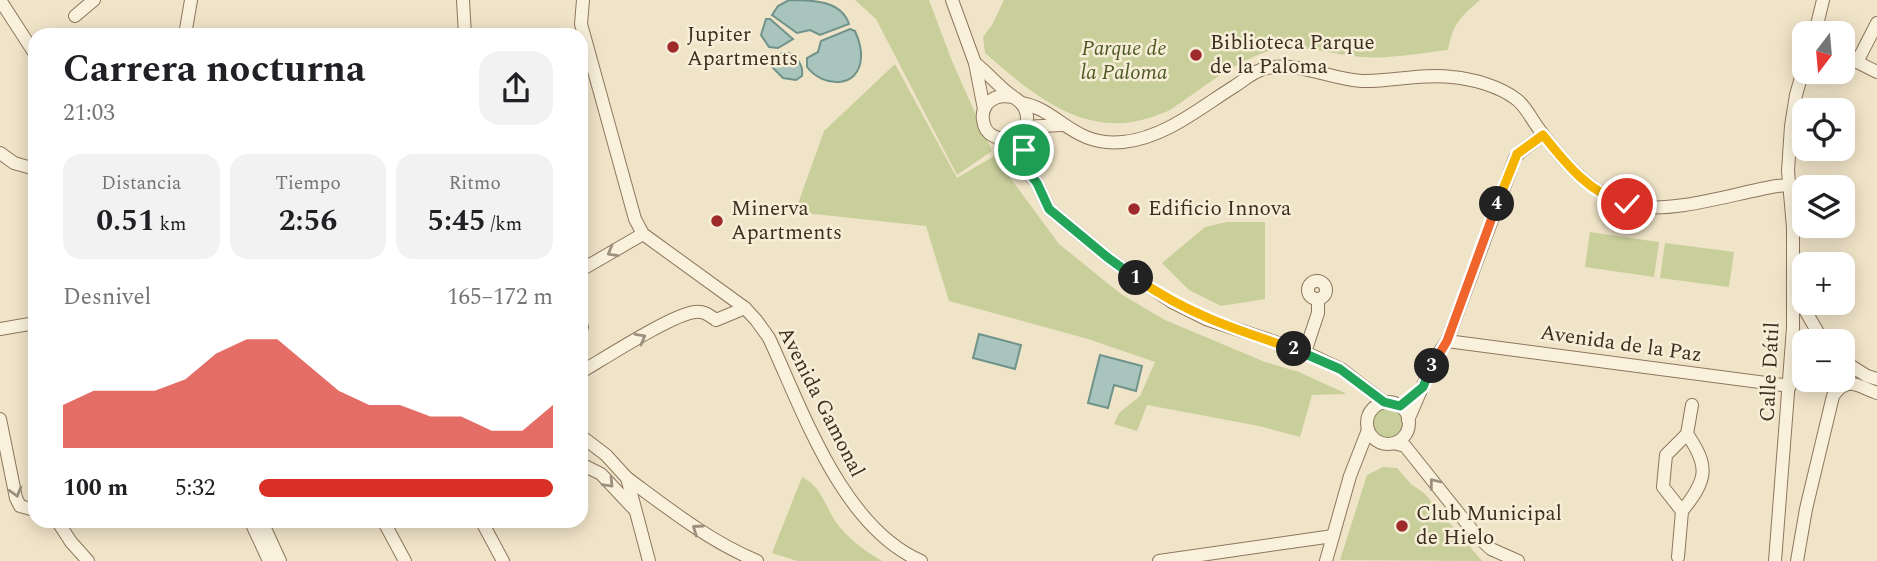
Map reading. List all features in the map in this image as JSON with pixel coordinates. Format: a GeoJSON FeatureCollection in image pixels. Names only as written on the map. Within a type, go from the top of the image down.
{"type":"FeatureCollection","features":[{"type":"Feature","properties":{"kind":"street"},"geometry":{"type":"LineString","coordinates":[[0,0],[28,43]]}},
{"type":"Feature","properties":{"kind":"street"},"geometry":{"type":"LineString","coordinates":[[75,16],[94,0]]}},
{"type":"Feature","properties":{"kind":"street"},"geometry":{"type":"LineString","coordinates":[[186,28],[191,0]]}},
{"type":"Feature","properties":{"kind":"street"},"geometry":{"type":"LineString","coordinates":[[463,0],[465,28]]}},
{"type":"Feature","properties":{"kind":"street"},"geometry":{"type":"LineString","coordinates":[[581,28],[583,0]]}},
{"type":"Feature","properties":{"kind":"street"},"geometry":{"type":"LineString","coordinates":[[952,0],[975,63],[984,109],[983,122],[1037,183],[1049,209],[1107,257],[1172,302],[1206,319],[1306,352],[1340,369],[1384,402],[1400,406],[1408,419]]}},
{"type":"Feature","properties":{"kind":"street"},"geometry":{"type":"LineString","coordinates":[[1818,21],[1823,0]]}},
{"type":"Feature","properties":{"kind":"street"},"geometry":{"type":"LineString","coordinates":[[1877,23],[1857,62],[1877,72]]}},
{"type":"Feature","properties":{"kind":"street"},"geometry":{"type":"LineString","coordinates":[[975,63],[1017,100],[1026,113],[1024,129],[1029,173]]}},
{"type":"Feature","properties":{"kind":"street"},"geometry":{"type":"LineString","coordinates":[[984,109],[999,96],[1017,100],[1034,105],[1062,125],[1090,139],[1123,142],[1176,125],[1261,70],[1289,66],[1361,81],[1451,76],[1486,84],[1518,100],[1543,135],[1584,181],[1608,197],[1637,206],[1666,208],[1788,185]]}},
{"type":"Feature","properties":{"kind":"street"},"geometry":{"type":"LineString","coordinates":[[588,76],[635,219],[643,234],[588,266]]}},
{"type":"Feature","properties":{"kind":"street","name":"Calle Dátil"},"geometry":{"type":"LineString","coordinates":[[1792,252],[1793,227],[1788,185],[1791,126],[1799,84]]}},
{"type":"Feature","properties":{"kind":"street"},"geometry":{"type":"LineString","coordinates":[[998,138],[1013,138],[1024,129],[1062,125]]}},
{"type":"Feature","properties":{"kind":"street"},"geometry":{"type":"LineString","coordinates":[[1356,458],[1397,442],[1435,358],[1447,341],[1516,158],[1543,135]]}},
{"type":"Feature","properties":{"kind":"street"},"geometry":{"type":"LineString","coordinates":[[0,153],[14,163],[28,167]]}},
{"type":"Feature","properties":{"kind":"street","name":"Avenida Gamonal"},"geometry":{"type":"LineString","coordinates":[[643,234],[745,308],[757,320],[769,338],[831,470],[851,502],[878,531],[915,560]]}},
{"type":"Feature","properties":{"kind":"street"},"geometry":{"type":"LineString","coordinates":[[1306,352],[1318,313],[1318,299]]}},
{"type":"Feature","properties":{"kind":"street"},"geometry":{"type":"LineString","coordinates":[[588,368],[693,312],[704,312],[716,320],[745,308]]}},
{"type":"Feature","properties":{"kind":"street","name":"Calle Dátil"},"geometry":{"type":"LineString","coordinates":[[1776,561],[1793,315]]}},
{"type":"Feature","properties":{"kind":"street"},"geometry":{"type":"LineString","coordinates":[[0,329],[28,324]]}},
{"type":"Feature","properties":{"kind":"street","name":"Avenida de la Paz"},"geometry":{"type":"LineString","coordinates":[[1447,341],[1790,386]]}},
{"type":"Feature","properties":{"kind":"street"},"geometry":{"type":"LineString","coordinates":[[1855,368],[1877,379]]}},
{"type":"Feature","properties":{"kind":"street"},"geometry":{"type":"LineString","coordinates":[[1797,561],[1806,509],[1833,396],[1841,385],[1849,383],[1877,393]]}},
{"type":"Feature","properties":{"kind":"street"},"geometry":{"type":"LineString","coordinates":[[1400,406],[1423,387]]}},
{"type":"Feature","properties":{"kind":"street"},"geometry":{"type":"LineString","coordinates":[[1366,388],[1370,411]]}},
{"type":"Feature","properties":{"kind":"street"},"geometry":{"type":"LineString","coordinates":[[1326,561],[1356,458],[1367,430],[1367,417],[1370,411],[1384,402]]}},
{"type":"Feature","properties":{"kind":"street"},"geometry":{"type":"LineString","coordinates":[[1682,511],[1663,487],[1667,455],[1687,433],[1692,405]]}},
{"type":"Feature","properties":{"kind":"street"},"geometry":{"type":"LineString","coordinates":[[0,419],[16,498],[20,506],[28,508]]}},
{"type":"Feature","properties":{"kind":"street"},"geometry":{"type":"LineString","coordinates":[[1367,430],[1371,436],[1397,442],[1476,535],[1491,549],[1518,561]]}},
{"type":"Feature","properties":{"kind":"street"},"geometry":{"type":"LineString","coordinates":[[1678,557],[1682,511],[1700,489],[1703,456],[1687,433]]}},
{"type":"Feature","properties":{"kind":"street"},"geometry":{"type":"LineString","coordinates":[[588,441],[606,455],[627,478],[704,535],[757,561]]}},
{"type":"Feature","properties":{"kind":"street"},"geometry":{"type":"LineString","coordinates":[[588,462],[594,459],[596,447]]}},
{"type":"Feature","properties":{"kind":"street"},"geometry":{"type":"LineString","coordinates":[[588,467],[601,474],[633,508]]}},
{"type":"Feature","properties":{"kind":"street"},"geometry":{"type":"LineString","coordinates":[[627,478],[649,561]]}},
{"type":"Feature","properties":{"kind":"street"},"geometry":{"type":"LineString","coordinates":[[62,528],[88,561]]}},
{"type":"Feature","properties":{"kind":"street"},"geometry":{"type":"LineString","coordinates":[[254,528],[269,561]]}},
{"type":"Feature","properties":{"kind":"street"},"geometry":{"type":"LineString","coordinates":[[265,528],[281,561]]}},
{"type":"Feature","properties":{"kind":"street"},"geometry":{"type":"LineString","coordinates":[[387,528],[405,561]]}},
{"type":"Feature","properties":{"kind":"street"},"geometry":{"type":"LineString","coordinates":[[485,528],[503,561]]}},
{"type":"Feature","properties":{"kind":"street"},"geometry":{"type":"LineString","coordinates":[[1159,561],[1332,536]]}},
{"type":"Feature","properties":{"kind":"green space"},"geometry":{"type":"Polygon","coordinates":[[[855,0],[929,0],[952,61],[992,151],[957,175],[876,19],[855,0]]]}},
{"type":"Feature","properties":{"kind":"green space","name":"Parque de la Paloma"},"geometry":{"type":"Polygon","coordinates":[[[1004,0],[1480,0],[1458,22],[1448,50],[1374,57],[1279,48],[1236,65],[1167,111],[1125,123],[1102,122],[1060,108],[1040,97],[985,53],[983,37],[1004,0]]]}},
{"type":"Feature","properties":{"kind":"green space"},"geometry":{"type":"Polygon","coordinates":[[[895,64],[957,178],[994,156],[1059,244],[1121,294],[1165,320],[1265,362],[1299,372],[1347,394],[1312,395],[1300,437],[1259,426],[1147,405],[1137,431],[1114,424],[1119,413],[1140,396],[1155,362],[1088,339],[949,301],[926,226],[795,212],[824,131],[895,64]]]}},
{"type":"Feature","properties":{"kind":"green space"},"geometry":{"type":"Polygon","coordinates":[[[1227,222],[1265,222],[1265,299],[1221,306],[1189,290],[1162,263],[1205,227],[1227,222]]]}},
{"type":"Feature","properties":{"kind":"green space"},"geometry":{"type":"Polygon","coordinates":[[[1590,232],[1659,242],[1654,277],[1585,267],[1590,232]]]}},
{"type":"Feature","properties":{"kind":"green space"},"geometry":{"type":"Polygon","coordinates":[[[1665,243],[1734,252],[1729,287],[1660,278],[1665,243]]]}},
{"type":"Feature","properties":{"kind":"green space"},"geometry":{"type":"Polygon","coordinates":[[[1388,406],[1400,411],[1405,423],[1400,435],[1388,440],[1376,435],[1371,423],[1376,411],[1388,406]]]}},
{"type":"Feature","properties":{"kind":"green space","name":"Club Municipal de Hielo"},"geometry":{"type":"Polygon","coordinates":[[[1383,467],[1397,468],[1411,484],[1424,493],[1482,561],[1340,560],[1367,475],[1383,467]]]}},
{"type":"Feature","properties":{"kind":"green space"},"geometry":{"type":"Polygon","coordinates":[[[802,477],[818,490],[845,533],[882,561],[797,561],[772,553],[802,477]]]}},
{"type":"Feature","properties":{"kind":"water"},"geometry":{"type":"Polygon","coordinates":[[[789,0],[816,1],[833,6],[845,16],[849,24],[820,35],[810,30],[797,33],[772,15],[778,6],[789,0]]]}},
{"type":"Feature","properties":{"kind":"water"},"geometry":{"type":"Polygon","coordinates":[[[766,19],[770,19],[793,39],[778,48],[769,47],[761,35],[766,19]]]}},
{"type":"Feature","properties":{"kind":"water"},"geometry":{"type":"Polygon","coordinates":[[[850,29],[855,31],[861,51],[859,68],[854,75],[847,80],[831,82],[814,74],[807,67],[807,58],[818,52],[821,41],[850,29]]]}},
{"type":"Feature","properties":{"kind":"water"},"geometry":{"type":"Polygon","coordinates":[[[786,52],[800,64],[802,76],[796,80],[783,78],[772,67],[773,57],[786,52]]]}},
{"type":"Feature","properties":{"kind":"water"},"geometry":{"type":"Polygon","coordinates":[[[979,334],[1021,345],[1015,369],[973,358],[979,334]]]}},
{"type":"Feature","properties":{"kind":"water"},"geometry":{"type":"Polygon","coordinates":[[[1100,355],[1142,366],[1136,391],[1114,385],[1108,408],[1088,403],[1100,355]]]}},
{"type":"Feature","properties":{"kind":"place","name":"Jupiter Apartments"},"geometry":{"type":"Point","coordinates":[673,47]}},
{"type":"Feature","properties":{"kind":"place","name":"Biblioteca Parque de la Paloma"},"geometry":{"type":"Point","coordinates":[1196,55]}},
{"type":"Feature","properties":{"kind":"place","name":"Edificio Innova"},"geometry":{"type":"Point","coordinates":[1134,209]}},
{"type":"Feature","properties":{"kind":"place","name":"Minerva Apartments"},"geometry":{"type":"Point","coordinates":[717,221]}},
{"type":"Feature","properties":{"kind":"place","name":"Club Municipal de Hielo"},"geometry":{"type":"Point","coordinates":[1402,526]}},
{"type":"Feature","properties":{"kind":"route"},"geometry":{"type":"LineString","coordinates":[[1024,150],[1029,173],[1037,183],[1049,209],[1139,280],[1172,302],[1206,319],[1306,352],[1340,369],[1384,402],[1400,406],[1423,387],[1435,358],[1447,341],[1517,154],[1543,135],[1584,181],[1608,197],[1627,204]]}}]}
